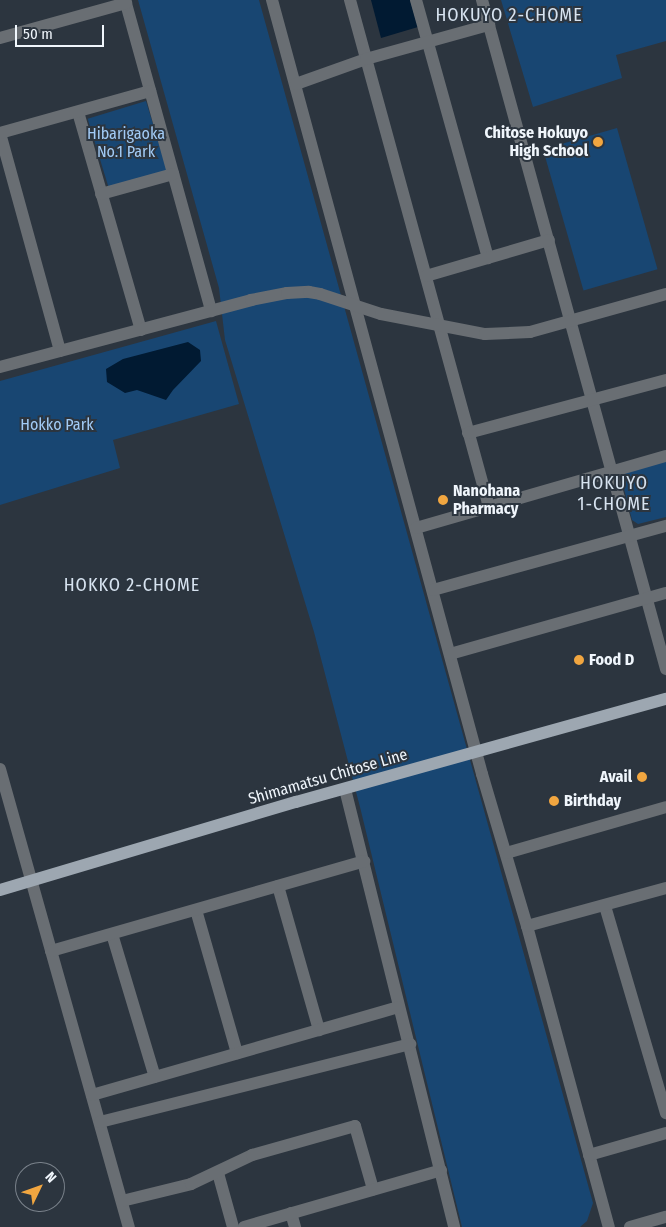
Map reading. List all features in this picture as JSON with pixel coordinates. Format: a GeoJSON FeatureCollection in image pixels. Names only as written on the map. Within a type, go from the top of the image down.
{"type":"FeatureCollection","features":[{"type":"Feature","properties":{"kind":"main road","name":"Shimamatsu Chitose Line"},"geometry":{"type":"LineString","coordinates":[[0,890],[345,789],[666,699]]}},
{"type":"Feature","properties":{"kind":"street"},"geometry":{"type":"LineString","coordinates":[[272,0],[476,752],[527,926],[609,1227]]}},
{"type":"Feature","properties":{"kind":"street"},"geometry":{"type":"LineString","coordinates":[[350,0],[489,507]]}},
{"type":"Feature","properties":{"kind":"street"},"geometry":{"type":"LineString","coordinates":[[416,0],[488,258]]}},
{"type":"Feature","properties":{"kind":"street"},"geometry":{"type":"LineString","coordinates":[[482,0],[666,669]]}},
{"type":"Feature","properties":{"kind":"street"},"geometry":{"type":"LineString","coordinates":[[0,38],[126,2],[211,311]]}},
{"type":"Feature","properties":{"kind":"street"},"geometry":{"type":"LineString","coordinates":[[296,84],[366,59],[489,25]]}},
{"type":"Feature","properties":{"kind":"street"},"geometry":{"type":"LineString","coordinates":[[60,351],[0,133],[150,91]]}},
{"type":"Feature","properties":{"kind":"street"},"geometry":{"type":"LineString","coordinates":[[78,112],[141,330]]}},
{"type":"Feature","properties":{"kind":"street"},"geometry":{"type":"LineString","coordinates":[[101,194],[173,174]]}},
{"type":"Feature","properties":{"kind":"street"},"geometry":{"type":"LineString","coordinates":[[426,276],[549,240]]}},
{"type":"Feature","properties":{"kind":"street"},"geometry":{"type":"LineString","coordinates":[[0,367],[211,311],[287,293],[309,292],[336,297],[381,314],[485,334],[530,332],[572,322],[666,294]]}},
{"type":"Feature","properties":{"kind":"street"},"geometry":{"type":"LineString","coordinates":[[468,433],[666,380]]}},
{"type":"Feature","properties":{"kind":"street"},"geometry":{"type":"LineString","coordinates":[[416,528],[666,456]]}},
{"type":"Feature","properties":{"kind":"street"},"geometry":{"type":"LineString","coordinates":[[433,590],[666,526]]}},
{"type":"Feature","properties":{"kind":"street"},"geometry":{"type":"LineString","coordinates":[[450,654],[666,593]]}},
{"type":"Feature","properties":{"kind":"street"},"geometry":{"type":"LineString","coordinates":[[0,769],[129,1227]]}},
{"type":"Feature","properties":{"kind":"street"},"geometry":{"type":"LineString","coordinates":[[345,789],[454,1227]]}},
{"type":"Feature","properties":{"kind":"street"},"geometry":{"type":"LineString","coordinates":[[506,854],[666,807]]}},
{"type":"Feature","properties":{"kind":"street"},"geometry":{"type":"LineString","coordinates":[[51,951],[364,861]]}},
{"type":"Feature","properties":{"kind":"street"},"geometry":{"type":"LineString","coordinates":[[278,886],[319,1030]]}},
{"type":"Feature","properties":{"kind":"street"},"geometry":{"type":"LineString","coordinates":[[527,926],[666,888]]}},
{"type":"Feature","properties":{"kind":"street"},"geometry":{"type":"LineString","coordinates":[[604,906],[666,1114]]}},
{"type":"Feature","properties":{"kind":"street"},"geometry":{"type":"LineString","coordinates":[[196,910],[237,1053]]}},
{"type":"Feature","properties":{"kind":"street"},"geometry":{"type":"LineString","coordinates":[[112,934],[155,1077]]}},
{"type":"Feature","properties":{"kind":"street"},"geometry":{"type":"LineString","coordinates":[[92,1095],[398,1007]]}},
{"type":"Feature","properties":{"kind":"street"},"geometry":{"type":"LineString","coordinates":[[100,1122],[410,1044]]}},
{"type":"Feature","properties":{"kind":"street"},"geometry":{"type":"LineString","coordinates":[[122,1201],[191,1184],[218,1173],[252,1155],[355,1126],[373,1190]]}},
{"type":"Feature","properties":{"kind":"street"},"geometry":{"type":"LineString","coordinates":[[589,1155],[666,1133]]}},
{"type":"Feature","properties":{"kind":"street"},"geometry":{"type":"LineString","coordinates":[[244,1227],[441,1170]]}},
{"type":"Feature","properties":{"kind":"street"},"geometry":{"type":"LineString","coordinates":[[218,1173],[233,1227]]}},
{"type":"Feature","properties":{"kind":"street"},"geometry":{"type":"LineString","coordinates":[[291,1213],[295,1227]]}},
{"type":"Feature","properties":{"kind":"street"},"geometry":{"type":"LineString","coordinates":[[630,1227],[666,1217]]}},
{"type":"Feature","properties":{"kind":"green space"},"geometry":{"type":"Polygon","coordinates":[[[138,0],[259,0],[593,1203],[587,1221],[580,1227],[462,1227],[360,807],[314,632],[225,340],[219,288],[138,0]]]}},
{"type":"Feature","properties":{"kind":"green space"},"geometry":{"type":"Polygon","coordinates":[[[501,0],[666,0],[666,41],[616,55],[622,78],[533,107],[501,0]]]}},
{"type":"Feature","properties":{"kind":"green space","name":"Hibarigaoka No.1 Park"},"geometry":{"type":"Polygon","coordinates":[[[146,101],[167,171],[109,189],[88,119],[146,101]]]}},
{"type":"Feature","properties":{"kind":"green space"},"geometry":{"type":"Polygon","coordinates":[[[617,128],[658,269],[584,291],[543,149],[617,128]]]}},
{"type":"Feature","properties":{"kind":"green space","name":"Hokko Park"},"geometry":{"type":"Polygon","coordinates":[[[216,321],[239,404],[113,440],[120,468],[0,505],[0,381],[216,321]]]}},
{"type":"Feature","properties":{"kind":"green space"},"geometry":{"type":"Polygon","coordinates":[[[666,460],[666,517],[638,524],[632,520],[621,477],[623,471],[666,460]]]}},
{"type":"Feature","properties":{"kind":"shaded area"},"geometry":{"type":"Polygon","coordinates":[[[371,0],[410,0],[418,27],[381,38],[371,0]]]}},
{"type":"Feature","properties":{"kind":"shaded area"},"geometry":{"type":"Polygon","coordinates":[[[188,342],[200,350],[201,361],[166,400],[137,390],[125,393],[107,382],[106,369],[123,359],[188,342]]]}},
{"type":"Feature","properties":{"kind":"place","name":"Chitose Hokuyo High School"},"geometry":{"type":"Point","coordinates":[598,142]}},
{"type":"Feature","properties":{"kind":"place","name":"Nanohana Pharmacy"},"geometry":{"type":"Point","coordinates":[443,500]}},
{"type":"Feature","properties":{"kind":"place","name":"Food D"},"geometry":{"type":"Point","coordinates":[579,660]}},
{"type":"Feature","properties":{"kind":"place","name":"Avail"},"geometry":{"type":"Point","coordinates":[642,777]}},
{"type":"Feature","properties":{"kind":"place","name":"Birthday"},"geometry":{"type":"Point","coordinates":[554,801]}},
{"type":"Feature","properties":{"kind":"district","name":"HOKUYO 2-CHOME"},"geometry":{"type":"Point","coordinates":[509,15]}},
{"type":"Feature","properties":{"kind":"district","name":"HOKUYO 1-CHOME"},"geometry":{"type":"Point","coordinates":[614,494]}},
{"type":"Feature","properties":{"kind":"district","name":"HOKKO 2-CHOME"},"geometry":{"type":"Point","coordinates":[132,585]}}]}
